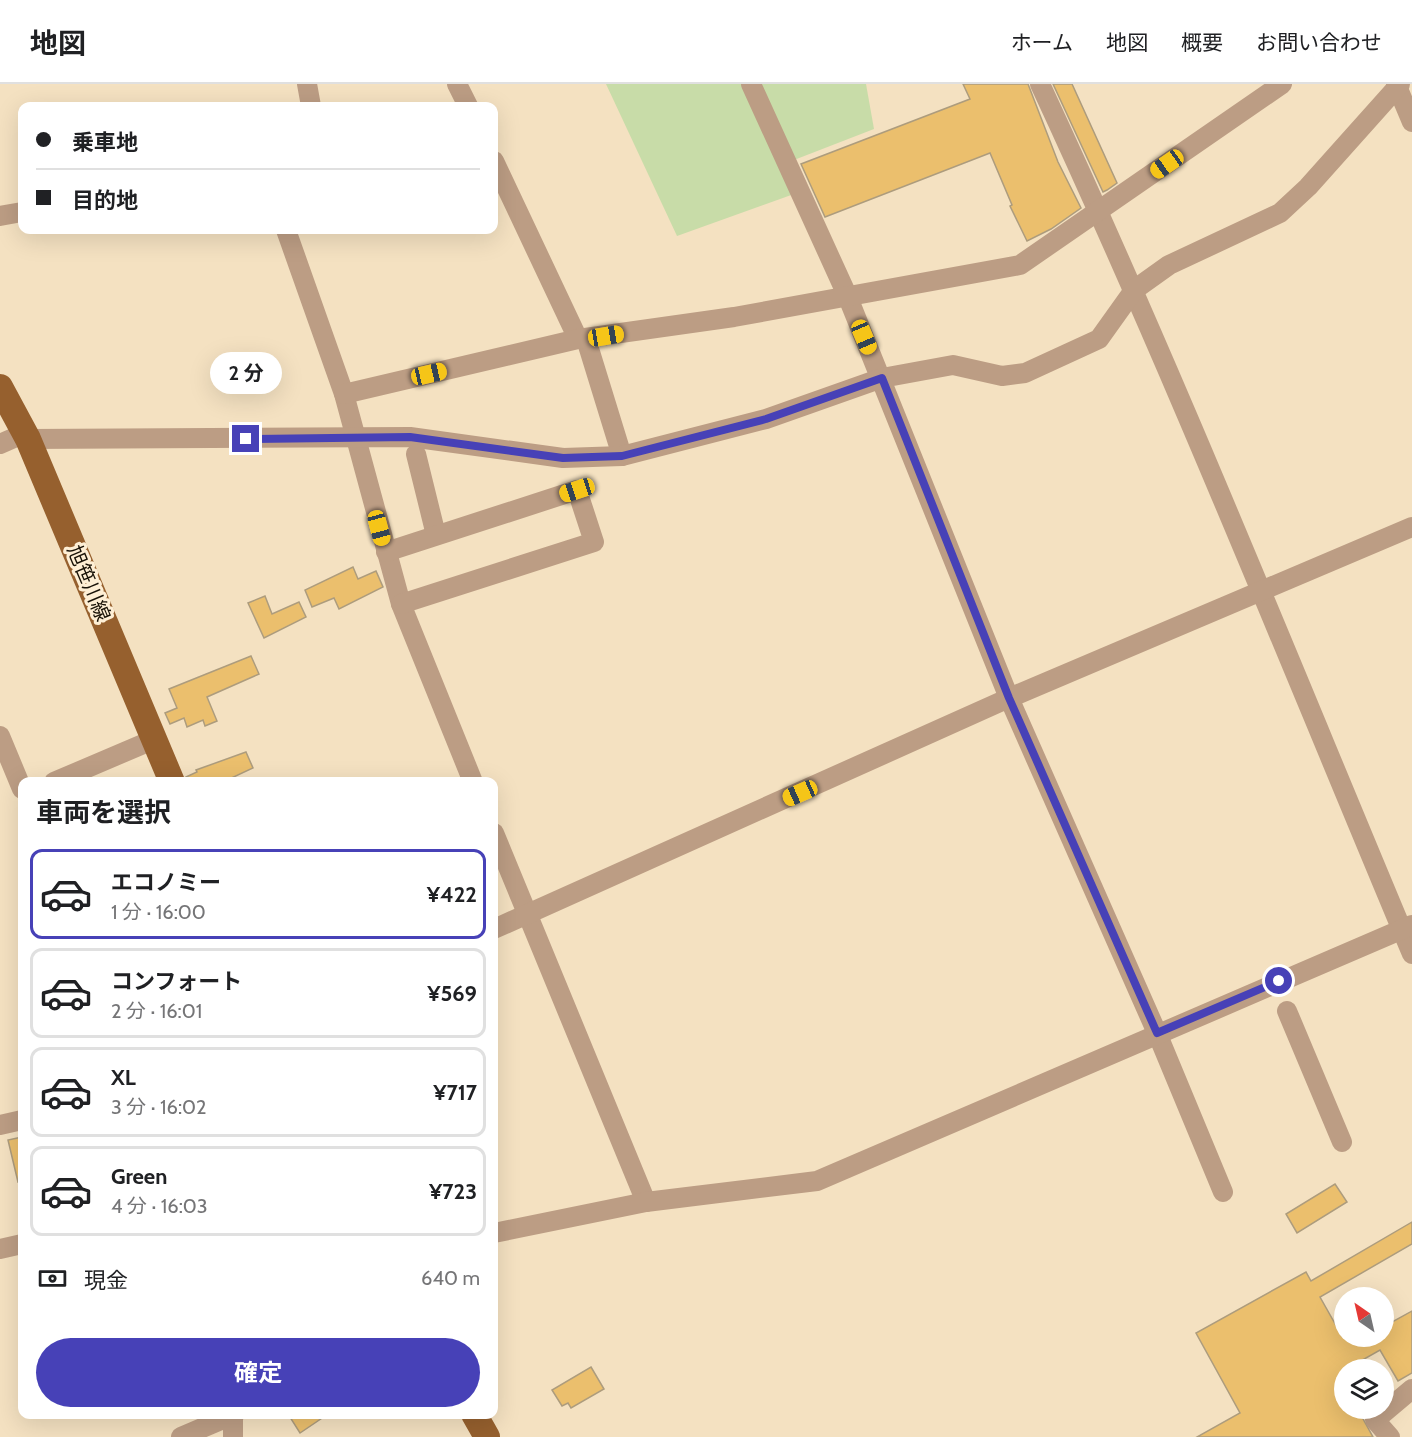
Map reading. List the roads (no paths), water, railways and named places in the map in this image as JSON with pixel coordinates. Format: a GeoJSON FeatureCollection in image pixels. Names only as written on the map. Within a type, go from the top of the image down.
{"type":"FeatureCollection","features":[{"type":"Feature","properties":{"kind":"main road","name":"旭笹川線"},"geometry":{"type":"LineString","coordinates":[[0,387],[27,436],[170,777]]}},
{"type":"Feature","properties":{"kind":"main road"},"geometry":{"type":"LineString","coordinates":[[477,1419],[487,1437]]}},
{"type":"Feature","properties":{"kind":"street"},"geometry":{"type":"LineString","coordinates":[[307,84],[310,102]]}},
{"type":"Feature","properties":{"kind":"street"},"geometry":{"type":"LineString","coordinates":[[457,84],[466,102]]}},
{"type":"Feature","properties":{"kind":"street"},"geometry":{"type":"LineString","coordinates":[[751,84],[847,295],[1009,698],[1157,1033],[1223,1192]]}},
{"type":"Feature","properties":{"kind":"street"},"geometry":{"type":"LineString","coordinates":[[1040,84],[1134,290],[1407,927],[1412,954]]}},
{"type":"Feature","properties":{"kind":"street"},"geometry":{"type":"LineString","coordinates":[[344,393],[582,339],[734,317],[1020,265],[1282,84]]}},
{"type":"Feature","properties":{"kind":"street"},"geometry":{"type":"LineString","coordinates":[[0,444],[27,436],[201,440],[354,436],[410,437],[563,458],[622,456],[766,419],[882,378],[953,365],[1002,376],[1026,373],[1100,339],[1134,290],[1169,265],[1280,213],[1308,187],[1398,85],[1412,122]]}},
{"type":"Feature","properties":{"kind":"street"},"geometry":{"type":"LineString","coordinates":[[498,169],[582,339],[622,456]]}},
{"type":"Feature","properties":{"kind":"street"},"geometry":{"type":"LineString","coordinates":[[0,216],[18,213]]}},
{"type":"Feature","properties":{"kind":"street"},"geometry":{"type":"LineString","coordinates":[[287,234],[344,393],[401,604],[471,777]]}},
{"type":"Feature","properties":{"kind":"street"},"geometry":{"type":"LineString","coordinates":[[416,454],[436,535]]}},
{"type":"Feature","properties":{"kind":"street"},"geometry":{"type":"LineString","coordinates":[[386,552],[577,490],[594,542],[401,604]]}},
{"type":"Feature","properties":{"kind":"street"},"geometry":{"type":"LineString","coordinates":[[498,927],[1009,698],[1412,527]]}},
{"type":"Feature","properties":{"kind":"street"},"geometry":{"type":"LineString","coordinates":[[0,736],[18,779]]}},
{"type":"Feature","properties":{"kind":"street"},"geometry":{"type":"LineString","coordinates":[[66,777],[154,739]]}},
{"type":"Feature","properties":{"kind":"street"},"geometry":{"type":"LineString","coordinates":[[498,843],[646,1202]]}},
{"type":"Feature","properties":{"kind":"street"},"geometry":{"type":"LineString","coordinates":[[498,1232],[646,1202],[817,1181],[1407,927]]}},
{"type":"Feature","properties":{"kind":"street"},"geometry":{"type":"LineString","coordinates":[[1287,1011],[1342,1142]]}},
{"type":"Feature","properties":{"kind":"street"},"geometry":{"type":"LineString","coordinates":[[0,1125],[18,1121]]}},
{"type":"Feature","properties":{"kind":"street"},"geometry":{"type":"LineString","coordinates":[[0,1249],[18,1245]]}},
{"type":"Feature","properties":{"kind":"street"},"geometry":{"type":"LineString","coordinates":[[1390,1437],[1375,1420],[1412,1389]]}},
{"type":"Feature","properties":{"kind":"street"},"geometry":{"type":"LineString","coordinates":[[181,1437],[224,1419]]}},
{"type":"Feature","properties":{"kind":"street"},"geometry":{"type":"LineString","coordinates":[[233,1437],[234,1419]]}}]}
